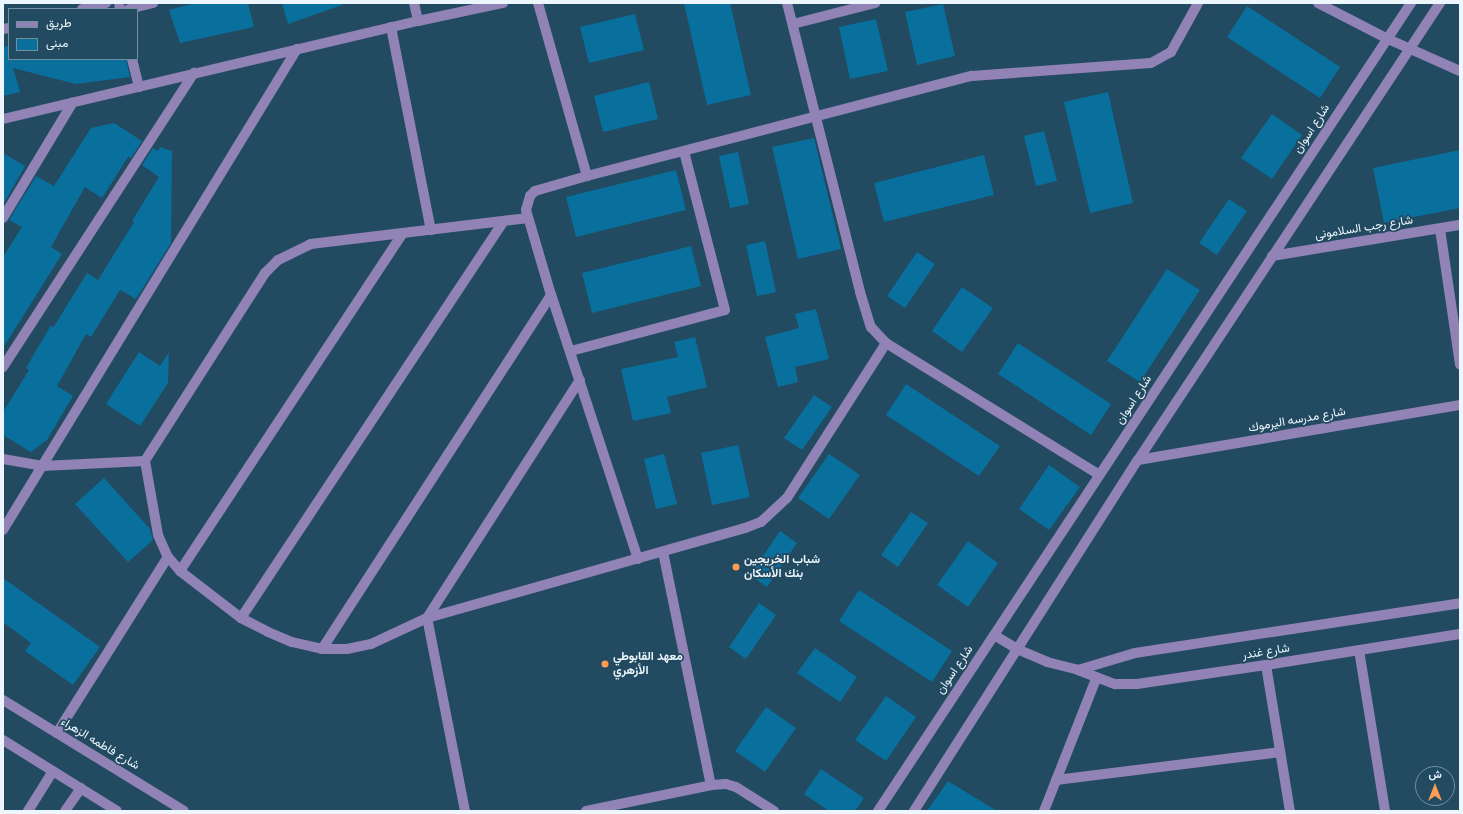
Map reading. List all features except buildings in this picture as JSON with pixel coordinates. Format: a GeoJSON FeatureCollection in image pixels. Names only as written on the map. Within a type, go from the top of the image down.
{"type":"FeatureCollection","features":[{"type":"Feature","properties":{"kind":"street"},"geometry":{"type":"LineString","coordinates":[[86,8],[106,3]]}},
{"type":"Feature","properties":{"kind":"street"},"geometry":{"type":"LineString","coordinates":[[133,8],[153,3]]}},
{"type":"Feature","properties":{"kind":"street"},"geometry":{"type":"LineString","coordinates":[[414,3],[418,21]]}},
{"type":"Feature","properties":{"kind":"street"},"geometry":{"type":"LineString","coordinates":[[3,119],[391,27],[503,3]]}},
{"type":"Feature","properties":{"kind":"street"},"geometry":{"type":"LineString","coordinates":[[538,3],[587,176]]}},
{"type":"Feature","properties":{"kind":"street"},"geometry":{"type":"LineString","coordinates":[[787,3],[866,317],[871,327],[886,343],[1100,475]]}},
{"type":"Feature","properties":{"kind":"street"},"geometry":{"type":"LineString","coordinates":[[792,24],[875,3]]}},
{"type":"Feature","properties":{"kind":"street"},"geometry":{"type":"LineString","coordinates":[[638,559],[571,351],[551,295],[528,218],[526,203],[535,191],[587,176],[982,74],[1151,63],[1171,52],[1198,3]]}},
{"type":"Feature","properties":{"kind":"street"},"geometry":{"type":"LineString","coordinates":[[1318,3],[1388,38],[1460,71]]}},
{"type":"Feature","properties":{"kind":"street","name":"شارع اسوان"},"geometry":{"type":"LineString","coordinates":[[878,811],[1411,3]]}},
{"type":"Feature","properties":{"kind":"street"},"geometry":{"type":"LineString","coordinates":[[914,811],[1138,460],[1440,3]]}},
{"type":"Feature","properties":{"kind":"street"},"geometry":{"type":"LineString","coordinates":[[391,27],[431,230]]}},
{"type":"Feature","properties":{"kind":"street"},"geometry":{"type":"LineString","coordinates":[[3,530],[297,49]]}},
{"type":"Feature","properties":{"kind":"street"},"geometry":{"type":"LineString","coordinates":[[132,60],[139,87]]}},
{"type":"Feature","properties":{"kind":"street"},"geometry":{"type":"LineString","coordinates":[[3,367],[194,73]]}},
{"type":"Feature","properties":{"kind":"street"},"geometry":{"type":"LineString","coordinates":[[3,218],[73,102]]}},
{"type":"Feature","properties":{"kind":"street"},"geometry":{"type":"LineString","coordinates":[[571,351],[725,310],[684,151]]}},
{"type":"Feature","properties":{"kind":"street"},"geometry":{"type":"LineString","coordinates":[[528,218],[311,244],[278,260],[265,274],[145,461],[158,535],[168,557],[180,570],[241,618],[292,642],[322,649],[347,649],[371,644],[427,618],[745,528],[761,522],[775,512],[787,498],[886,343]]}},
{"type":"Feature","properties":{"kind":"street"},"geometry":{"type":"LineString","coordinates":[[241,618],[503,222]]}},
{"type":"Feature","properties":{"kind":"street","name":"شارع رجب السلامونى"},"geometry":{"type":"LineString","coordinates":[[1272,256],[1460,226]]}},
{"type":"Feature","properties":{"kind":"street"},"geometry":{"type":"LineString","coordinates":[[1440,229],[1460,365]]}},
{"type":"Feature","properties":{"kind":"street"},"geometry":{"type":"LineString","coordinates":[[180,570],[403,233]]}},
{"type":"Feature","properties":{"kind":"street"},"geometry":{"type":"LineString","coordinates":[[322,649],[551,295]]}},
{"type":"Feature","properties":{"kind":"street"},"geometry":{"type":"LineString","coordinates":[[465,811],[427,618],[580,380]]}},
{"type":"Feature","properties":{"kind":"street","name":"شارع مدرسه اليرموك"},"geometry":{"type":"LineString","coordinates":[[1138,460],[1460,405]]}},
{"type":"Feature","properties":{"kind":"street"},"geometry":{"type":"LineString","coordinates":[[3,459],[42,466],[145,461]]}},
{"type":"Feature","properties":{"kind":"street"},"geometry":{"type":"LineString","coordinates":[[663,552],[711,785]]}},
{"type":"Feature","properties":{"kind":"street"},"geometry":{"type":"LineString","coordinates":[[57,733],[168,557]]}},
{"type":"Feature","properties":{"kind":"street","name":"شارع غندر"},"geometry":{"type":"LineString","coordinates":[[1078,670],[1135,653],[1460,603]]}},
{"type":"Feature","properties":{"kind":"street","name":"شارع غندر"},"geometry":{"type":"LineString","coordinates":[[994,635],[1017,649],[1047,662],[1078,670],[1096,679],[1115,684],[1136,684],[1460,634]]}},
{"type":"Feature","properties":{"kind":"street"},"geometry":{"type":"LineString","coordinates":[[1359,650],[1385,811]]}},
{"type":"Feature","properties":{"kind":"street"},"geometry":{"type":"LineString","coordinates":[[1266,665],[1290,811]]}},
{"type":"Feature","properties":{"kind":"street"},"geometry":{"type":"LineString","coordinates":[[1044,811],[1096,679]]}},
{"type":"Feature","properties":{"kind":"street","name":"شارع فاطمه الزهراء"},"geometry":{"type":"LineString","coordinates":[[3,700],[184,811]]}},
{"type":"Feature","properties":{"kind":"street"},"geometry":{"type":"LineString","coordinates":[[3,740],[117,811]]}},
{"type":"Feature","properties":{"kind":"street"},"geometry":{"type":"LineString","coordinates":[[1056,780],[1280,752]]}},
{"type":"Feature","properties":{"kind":"street"},"geometry":{"type":"LineString","coordinates":[[28,811],[53,771]]}},
{"type":"Feature","properties":{"kind":"street"},"geometry":{"type":"LineString","coordinates":[[586,811],[711,785],[736,787],[774,811]]}},
{"type":"Feature","properties":{"kind":"street"},"geometry":{"type":"LineString","coordinates":[[66,811],[81,788]]}},
{"type":"Feature","properties":{"kind":"place","name":"شباب الخريجين بنك الأسكان"},"geometry":{"type":"Point","coordinates":[736,567]}},
{"type":"Feature","properties":{"kind":"place","name":"معهد القابوطي الأزهري"},"geometry":{"type":"Point","coordinates":[605,664]}}]}
